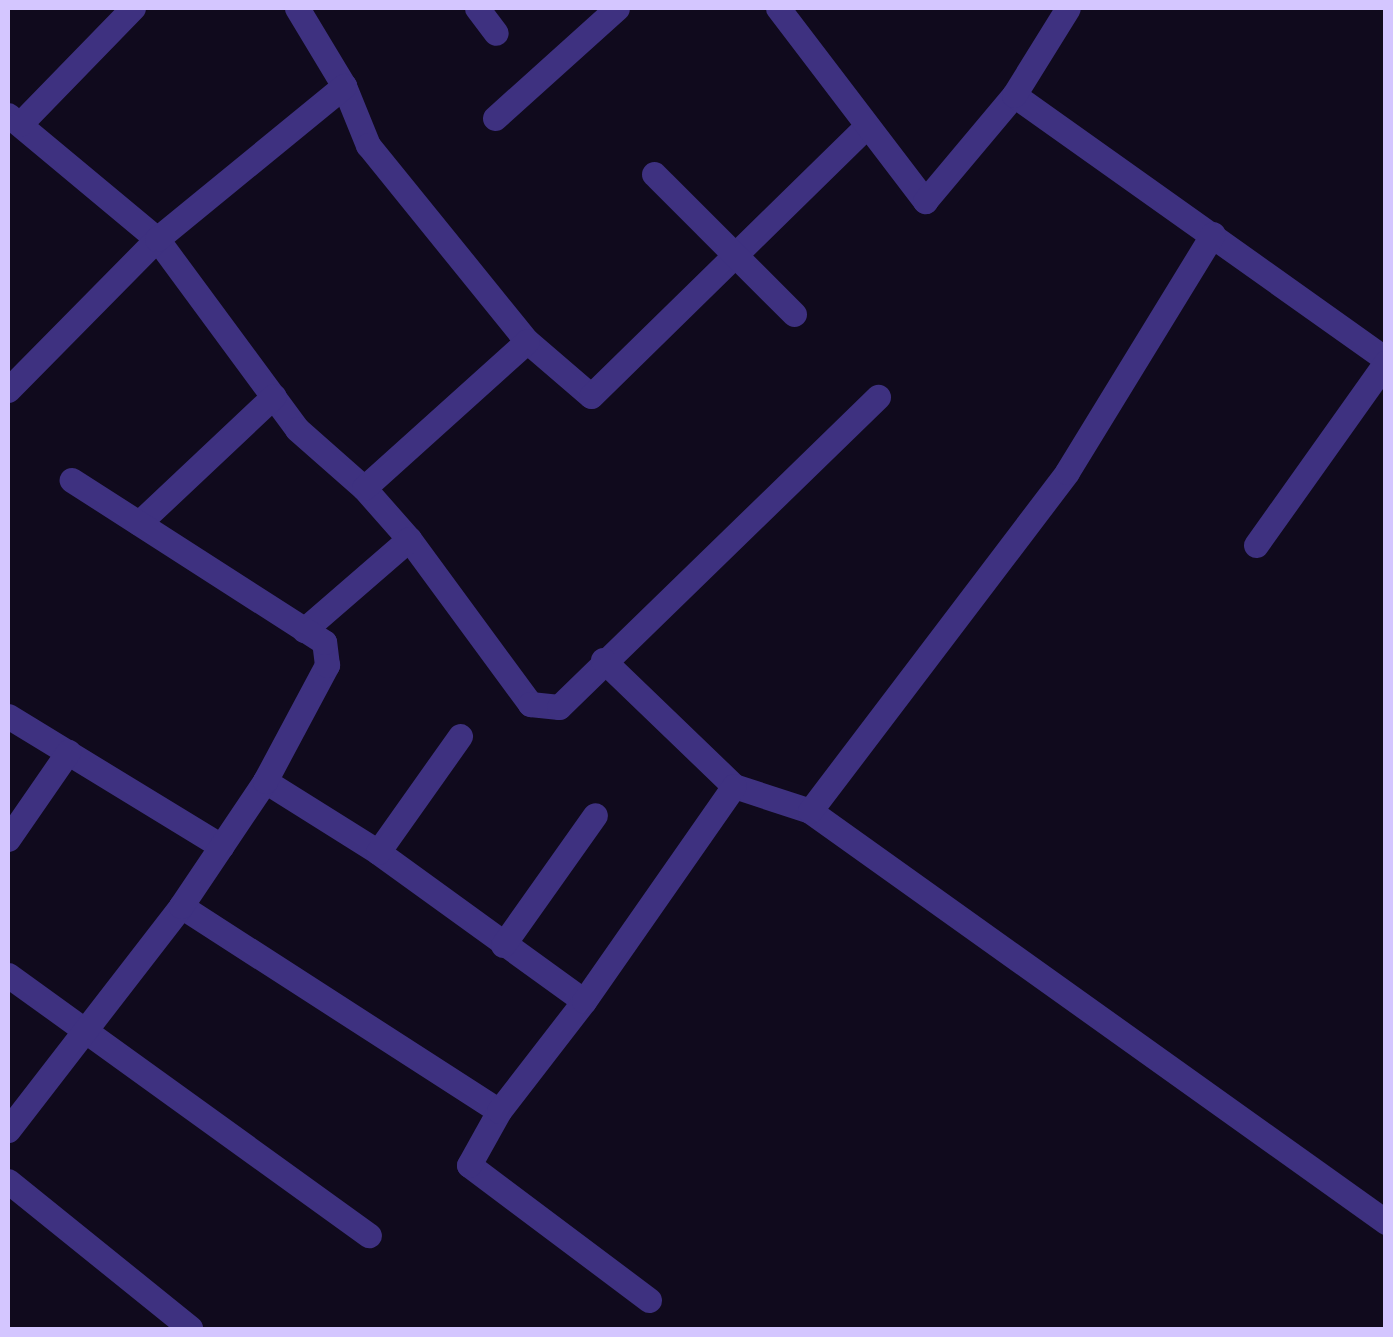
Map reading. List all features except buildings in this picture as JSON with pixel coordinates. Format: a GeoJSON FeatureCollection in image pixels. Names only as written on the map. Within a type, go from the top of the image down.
{"type":"FeatureCollection","features":[{"type":"Feature","properties":{"kind":"street"},"geometry":{"type":"LineString","coordinates":[[133,8],[14,119],[156,240],[297,429],[364,488],[409,539],[530,704],[558,707],[878,397]]}},
{"type":"Feature","properties":{"kind":"street"},"geometry":{"type":"LineString","coordinates":[[297,8],[344,86],[368,144],[527,342],[591,396],[867,126]]}},
{"type":"Feature","properties":{"kind":"street"},"geometry":{"type":"LineString","coordinates":[[477,8],[496,33]]}},
{"type":"Feature","properties":{"kind":"street"},"geometry":{"type":"LineString","coordinates":[[495,118],[616,8]]}},
{"type":"Feature","properties":{"kind":"street"},"geometry":{"type":"LineString","coordinates":[[778,8],[925,201],[1014,95],[1068,8]]}},
{"type":"Feature","properties":{"kind":"street"},"geometry":{"type":"LineString","coordinates":[[8,390],[156,240],[344,86]]}},
{"type":"Feature","properties":{"kind":"street"},"geometry":{"type":"LineString","coordinates":[[1014,95],[1386,360],[1256,545]]}},
{"type":"Feature","properties":{"kind":"street"},"geometry":{"type":"LineString","coordinates":[[654,174],[794,314]]}},
{"type":"Feature","properties":{"kind":"street"},"geometry":{"type":"LineString","coordinates":[[810,811],[1068,472],[1213,234]]}},
{"type":"Feature","properties":{"kind":"street"},"geometry":{"type":"LineString","coordinates":[[364,488],[527,342]]}},
{"type":"Feature","properties":{"kind":"street"},"geometry":{"type":"LineString","coordinates":[[139,523],[274,396]]}},
{"type":"Feature","properties":{"kind":"street"},"geometry":{"type":"LineString","coordinates":[[8,1130],[181,906],[265,781],[327,665],[324,642],[72,480]]}},
{"type":"Feature","properties":{"kind":"street"},"geometry":{"type":"LineString","coordinates":[[304,630],[409,539]]}},
{"type":"Feature","properties":{"kind":"street"},"geometry":{"type":"LineString","coordinates":[[603,660],[734,786],[810,811],[1386,1222]]}},
{"type":"Feature","properties":{"kind":"street"},"geometry":{"type":"LineString","coordinates":[[8,716],[221,846]]}},
{"type":"Feature","properties":{"kind":"street"},"geometry":{"type":"LineString","coordinates":[[378,852],[460,736]]}},
{"type":"Feature","properties":{"kind":"street"},"geometry":{"type":"LineString","coordinates":[[8,839],[68,752]]}},
{"type":"Feature","properties":{"kind":"street"},"geometry":{"type":"LineString","coordinates":[[265,781],[378,852],[584,1002]]}},
{"type":"Feature","properties":{"kind":"street"},"geometry":{"type":"LineString","coordinates":[[650,1300],[468,1164],[498,1111],[584,1002],[734,786]]}},
{"type":"Feature","properties":{"kind":"street"},"geometry":{"type":"LineString","coordinates":[[503,944],[594,815]]}},
{"type":"Feature","properties":{"kind":"street"},"geometry":{"type":"LineString","coordinates":[[181,906],[498,1111]]}},
{"type":"Feature","properties":{"kind":"street"},"geometry":{"type":"LineString","coordinates":[[8,974],[369,1235]]}},
{"type":"Feature","properties":{"kind":"street"},"geometry":{"type":"LineString","coordinates":[[8,1181],[190,1328]]}}]}
